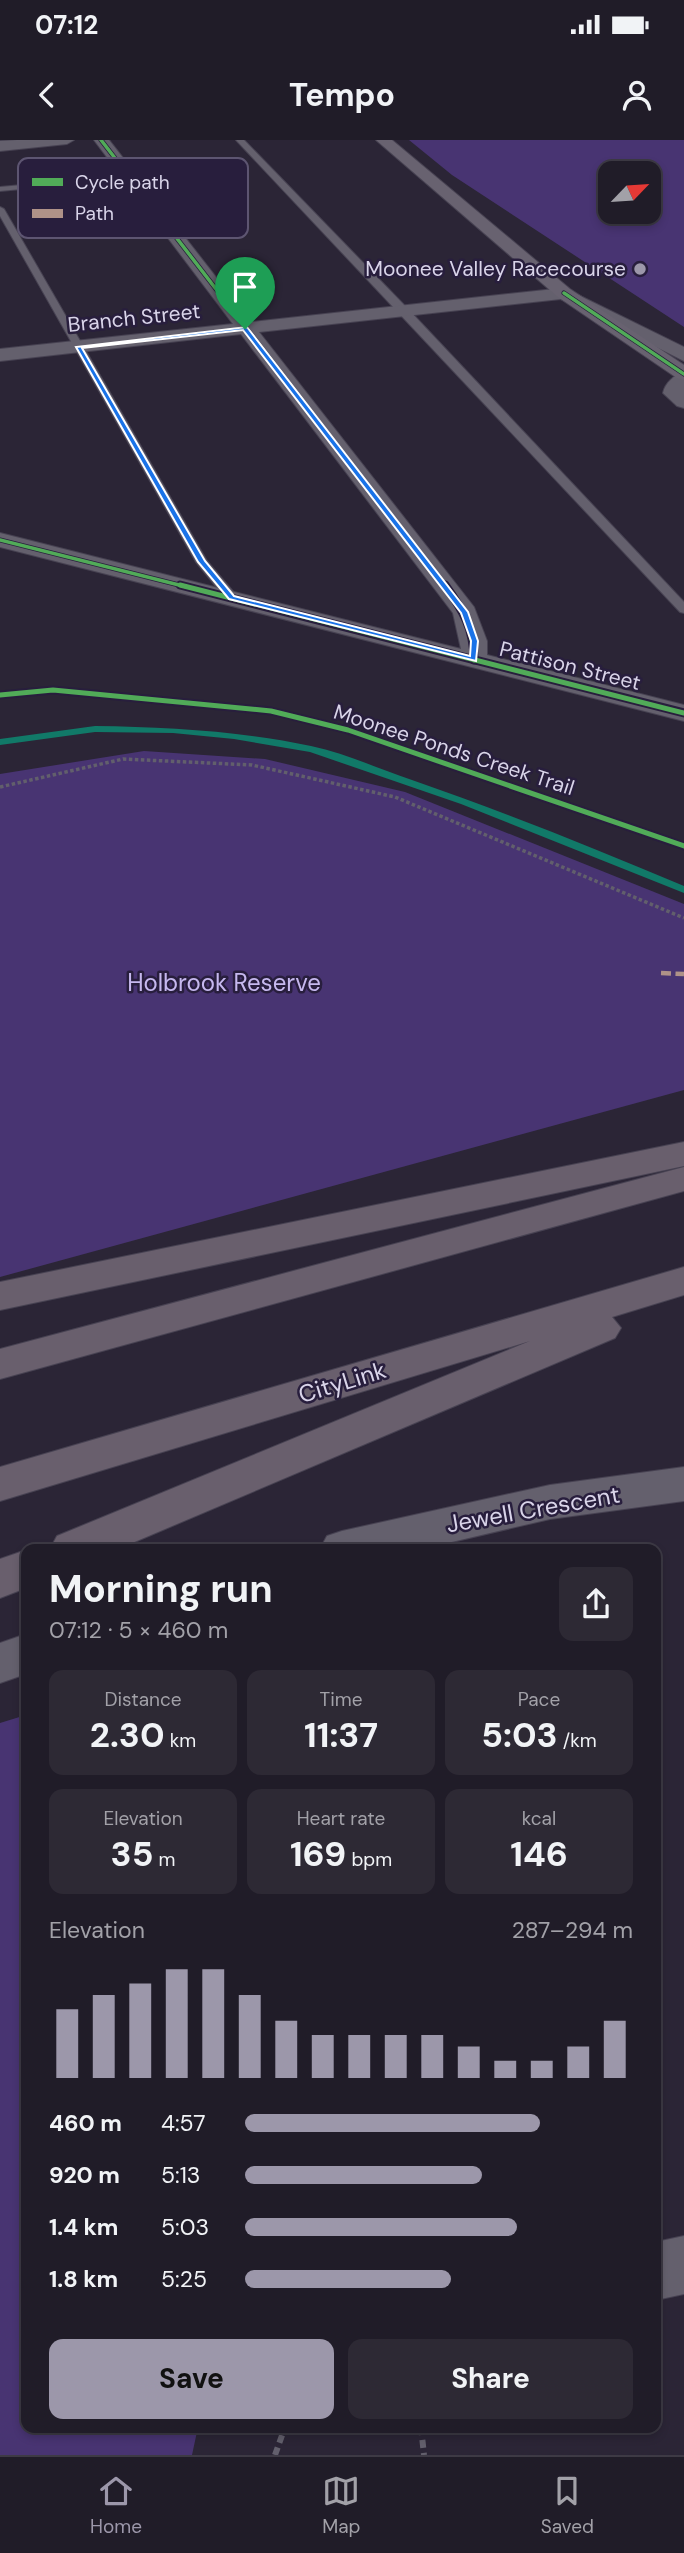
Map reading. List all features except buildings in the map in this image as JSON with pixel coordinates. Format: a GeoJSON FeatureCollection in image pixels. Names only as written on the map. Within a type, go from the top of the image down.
{"type":"FeatureCollection","features":[{"type":"Feature","properties":{"kind":"highway"},"geometry":{"type":"LineString","coordinates":[[0,1296],[684,1154]]}},
{"type":"Feature","properties":{"kind":"highway"},"geometry":{"type":"LineString","coordinates":[[0,1364],[684,1179]]}},
{"type":"Feature","properties":{"kind":"highway","name":"CityLink"},"geometry":{"type":"LineString","coordinates":[[0,1484],[684,1281]]}},
{"type":"Feature","properties":{"kind":"highway"},"geometry":{"type":"LineString","coordinates":[[84,1544],[684,1293]]}},
{"type":"Feature","properties":{"kind":"highway"},"geometry":{"type":"LineString","coordinates":[[0,1579],[21,1570]]}},
{"type":"Feature","properties":{"kind":"street"},"geometry":{"type":"LineString","coordinates":[[0,146],[67,140]]}},
{"type":"Feature","properties":{"kind":"street"},"geometry":{"type":"LineString","coordinates":[[102,140],[115,158]]}},
{"type":"Feature","properties":{"kind":"street"},"geometry":{"type":"LineString","coordinates":[[383,140],[564,293],[684,376],[673,393],[684,402]]}},
{"type":"Feature","properties":{"kind":"street"},"geometry":{"type":"LineString","coordinates":[[176,238],[465,612],[474,641],[474,660]]}},
{"type":"Feature","properties":{"kind":"street"},"geometry":{"type":"LineString","coordinates":[[564,293],[684,355]]}},
{"type":"Feature","properties":{"kind":"street","name":"Branch Street"},"geometry":{"type":"LineString","coordinates":[[0,355],[564,293]]}},
{"type":"Feature","properties":{"kind":"street","name":"Pattison Street"},"geometry":{"type":"LineString","coordinates":[[0,540],[684,713]]}},
{"type":"Feature","properties":{"kind":"street","name":"Jewell Crescent"},"geometry":{"type":"LineString","coordinates":[[364,1544],[550,1502],[684,1484]]}},
{"type":"Feature","properties":{"kind":"street"},"geometry":{"type":"LineString","coordinates":[[0,1663],[21,1656]]}},
{"type":"Feature","properties":{"kind":"street"},"geometry":{"type":"LineString","coordinates":[[661,2270],[684,2265]]}},
{"type":"Feature","properties":{"kind":"lane"},"geometry":{"type":"LineString","coordinates":[[240,140],[405,311],[684,609]]}},
{"type":"Feature","properties":{"kind":"lane"},"geometry":{"type":"LineString","coordinates":[[0,189],[18,187]]}},
{"type":"Feature","properties":{"kind":"lane"},"geometry":{"type":"LineString","coordinates":[[0,209],[202,562],[232,598]]}},
{"type":"Feature","properties":{"kind":"path"},"geometry":{"type":"LineString","coordinates":[[0,787],[123,759],[253,765],[394,797],[684,918]]}},
{"type":"Feature","properties":{"kind":"path"},"geometry":{"type":"LineString","coordinates":[[275,2455],[283,2433]]}},
{"type":"Feature","properties":{"kind":"path"},"geometry":{"type":"LineString","coordinates":[[422,2433],[424,2455]]}},
{"type":"Feature","properties":{"kind":"green space","name":"Moonee Valley Racecourse"},"geometry":{"type":"Polygon","coordinates":[[[409,140],[684,140],[684,327],[452,175],[409,140]]]}},
{"type":"Feature","properties":{"kind":"green space","name":"Holbrook Reserve"},"geometry":{"type":"Polygon","coordinates":[[[144,751],[265,759],[405,792],[684,904],[684,1090],[0,1277],[0,774],[144,751]]]}},
{"type":"Feature","properties":{"kind":"green space"},"geometry":{"type":"Polygon","coordinates":[[[21,1717],[21,2433],[197,2433],[192,2455],[0,2455],[0,1723],[21,1717]]]}},
{"type":"Feature","properties":{"kind":"waterway"},"geometry":{"type":"LineString","coordinates":[[0,742],[95,729],[173,730],[234,736],[312,749],[465,802],[684,890]]}},
{"type":"Feature","properties":{"kind":"marked path"},"geometry":{"type":"LineString","coordinates":[[661,973],[684,974]]}},
{"type":"Feature","properties":{"kind":"cycle path"},"geometry":{"type":"LineString","coordinates":[[101,140],[115,158]]}},
{"type":"Feature","properties":{"kind":"cycle path"},"geometry":{"type":"LineString","coordinates":[[177,238],[465,612],[474,641],[474,660]]}},
{"type":"Feature","properties":{"kind":"cycle path"},"geometry":{"type":"LineString","coordinates":[[564,293],[684,374]]}},
{"type":"Feature","properties":{"kind":"cycle path"},"geometry":{"type":"LineString","coordinates":[[0,540],[684,713]]}},
{"type":"Feature","properties":{"kind":"cycle path","name":"Moonee Ponds Creek Trail"},"geometry":{"type":"LineString","coordinates":[[0,695],[53,690],[271,711],[348,730],[684,846]]}},
{"type":"Feature","properties":{"kind":"place","name":"Moonee Valley Racecourse"},"geometry":{"type":"Point","coordinates":[640,269]}},
{"type":"Feature","properties":{"kind":"route"},"geometry":{"type":"LineString","coordinates":[[245,329],[465,612],[474,641],[474,660],[232,598],[202,562],[79,347],[245,329]]}}]}
